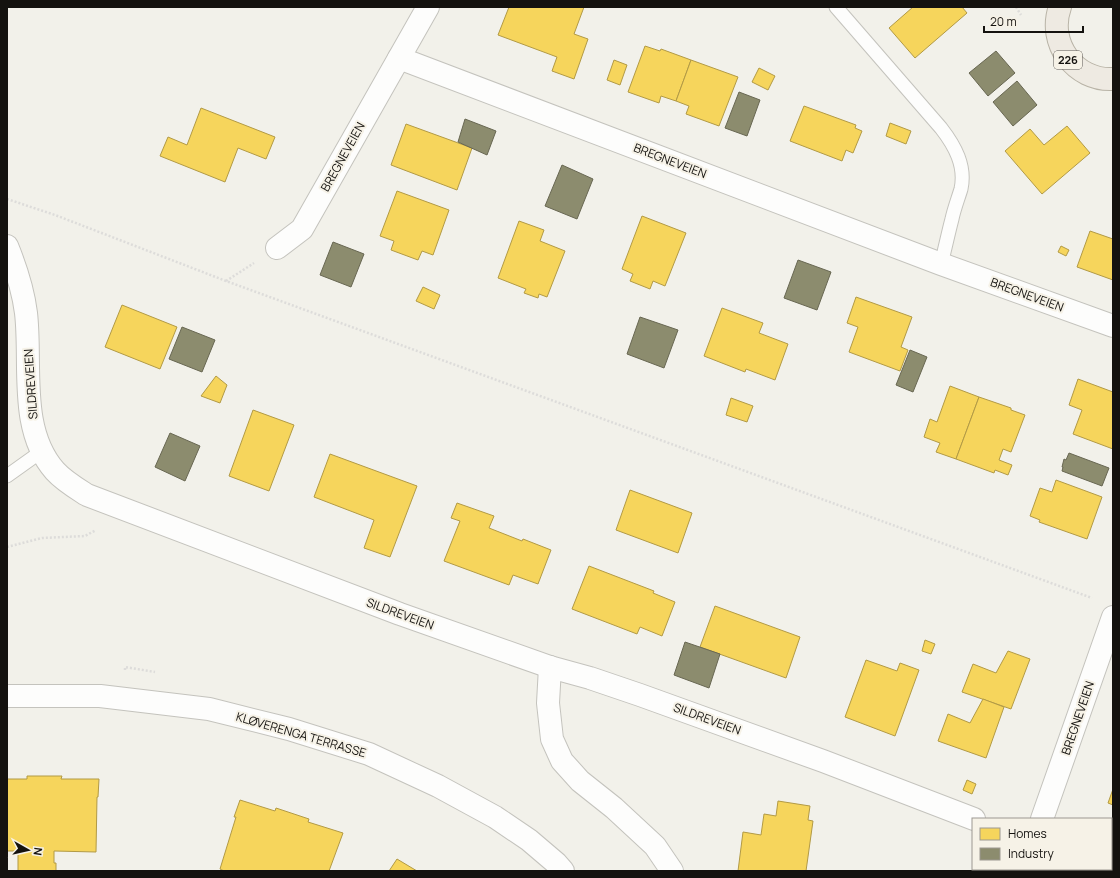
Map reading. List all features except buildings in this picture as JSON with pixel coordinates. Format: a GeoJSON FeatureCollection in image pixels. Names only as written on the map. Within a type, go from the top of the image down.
{"type":"FeatureCollection","features":[{"type":"Feature","properties":{"kind":"highway","name":"226"},"geometry":{"type":"LineString","coordinates":[[1057,9],[1056,30],[1060,46],[1068,60],[1080,70],[1095,77],[1112,79]]}},
{"type":"Feature","properties":{"kind":"street","name":"BREGNEVEIEN"},"geometry":{"type":"LineString","coordinates":[[277,248],[302,229],[428,7]]}},
{"type":"Feature","properties":{"kind":"street","name":"BREGNEVEIEN"},"geometry":{"type":"LineString","coordinates":[[399,58],[941,264],[1113,326]]}},
{"type":"Feature","properties":{"kind":"street","name":"SILDREVEIEN"},"geometry":{"type":"LineString","coordinates":[[7,246],[16,267],[22,290],[26,322],[31,412],[36,434],[42,451],[55,471],[70,484],[87,495],[128,512],[400,614],[550,667],[590,678],[647,697],[822,761],[972,818]]}},
{"type":"Feature","properties":{"kind":"street","name":"BREGNEVEIEN"},"geometry":{"type":"LineString","coordinates":[[1042,818],[1113,617]]}},
{"type":"Feature","properties":{"kind":"street"},"geometry":{"type":"LineString","coordinates":[[550,667],[548,702],[552,739],[562,761],[580,781],[614,808],[655,846],[672,871]]}},
{"type":"Feature","properties":{"kind":"street","name":"KLØVERENGA TERRASSE"},"geometry":{"type":"LineString","coordinates":[[7,696],[100,696],[209,709],[289,729],[369,754],[438,786],[495,817],[529,840],[563,871]]}},
{"type":"Feature","properties":{"kind":"lane"},"geometry":{"type":"LineString","coordinates":[[836,7],[942,128],[958,155],[962,170],[961,188],[941,264]]}},
{"type":"Feature","properties":{"kind":"lane"},"geometry":{"type":"LineString","coordinates":[[7,476],[42,451]]}},
{"type":"Feature","properties":{"kind":"path"},"geometry":{"type":"LineString","coordinates":[[1016,7],[1021,15]]}},
{"type":"Feature","properties":{"kind":"path"},"geometry":{"type":"LineString","coordinates":[[7,199],[49,213],[226,281],[1098,600]]}},
{"type":"Feature","properties":{"kind":"path"},"geometry":{"type":"LineString","coordinates":[[7,547],[42,538],[85,536],[128,512]]}}]}
